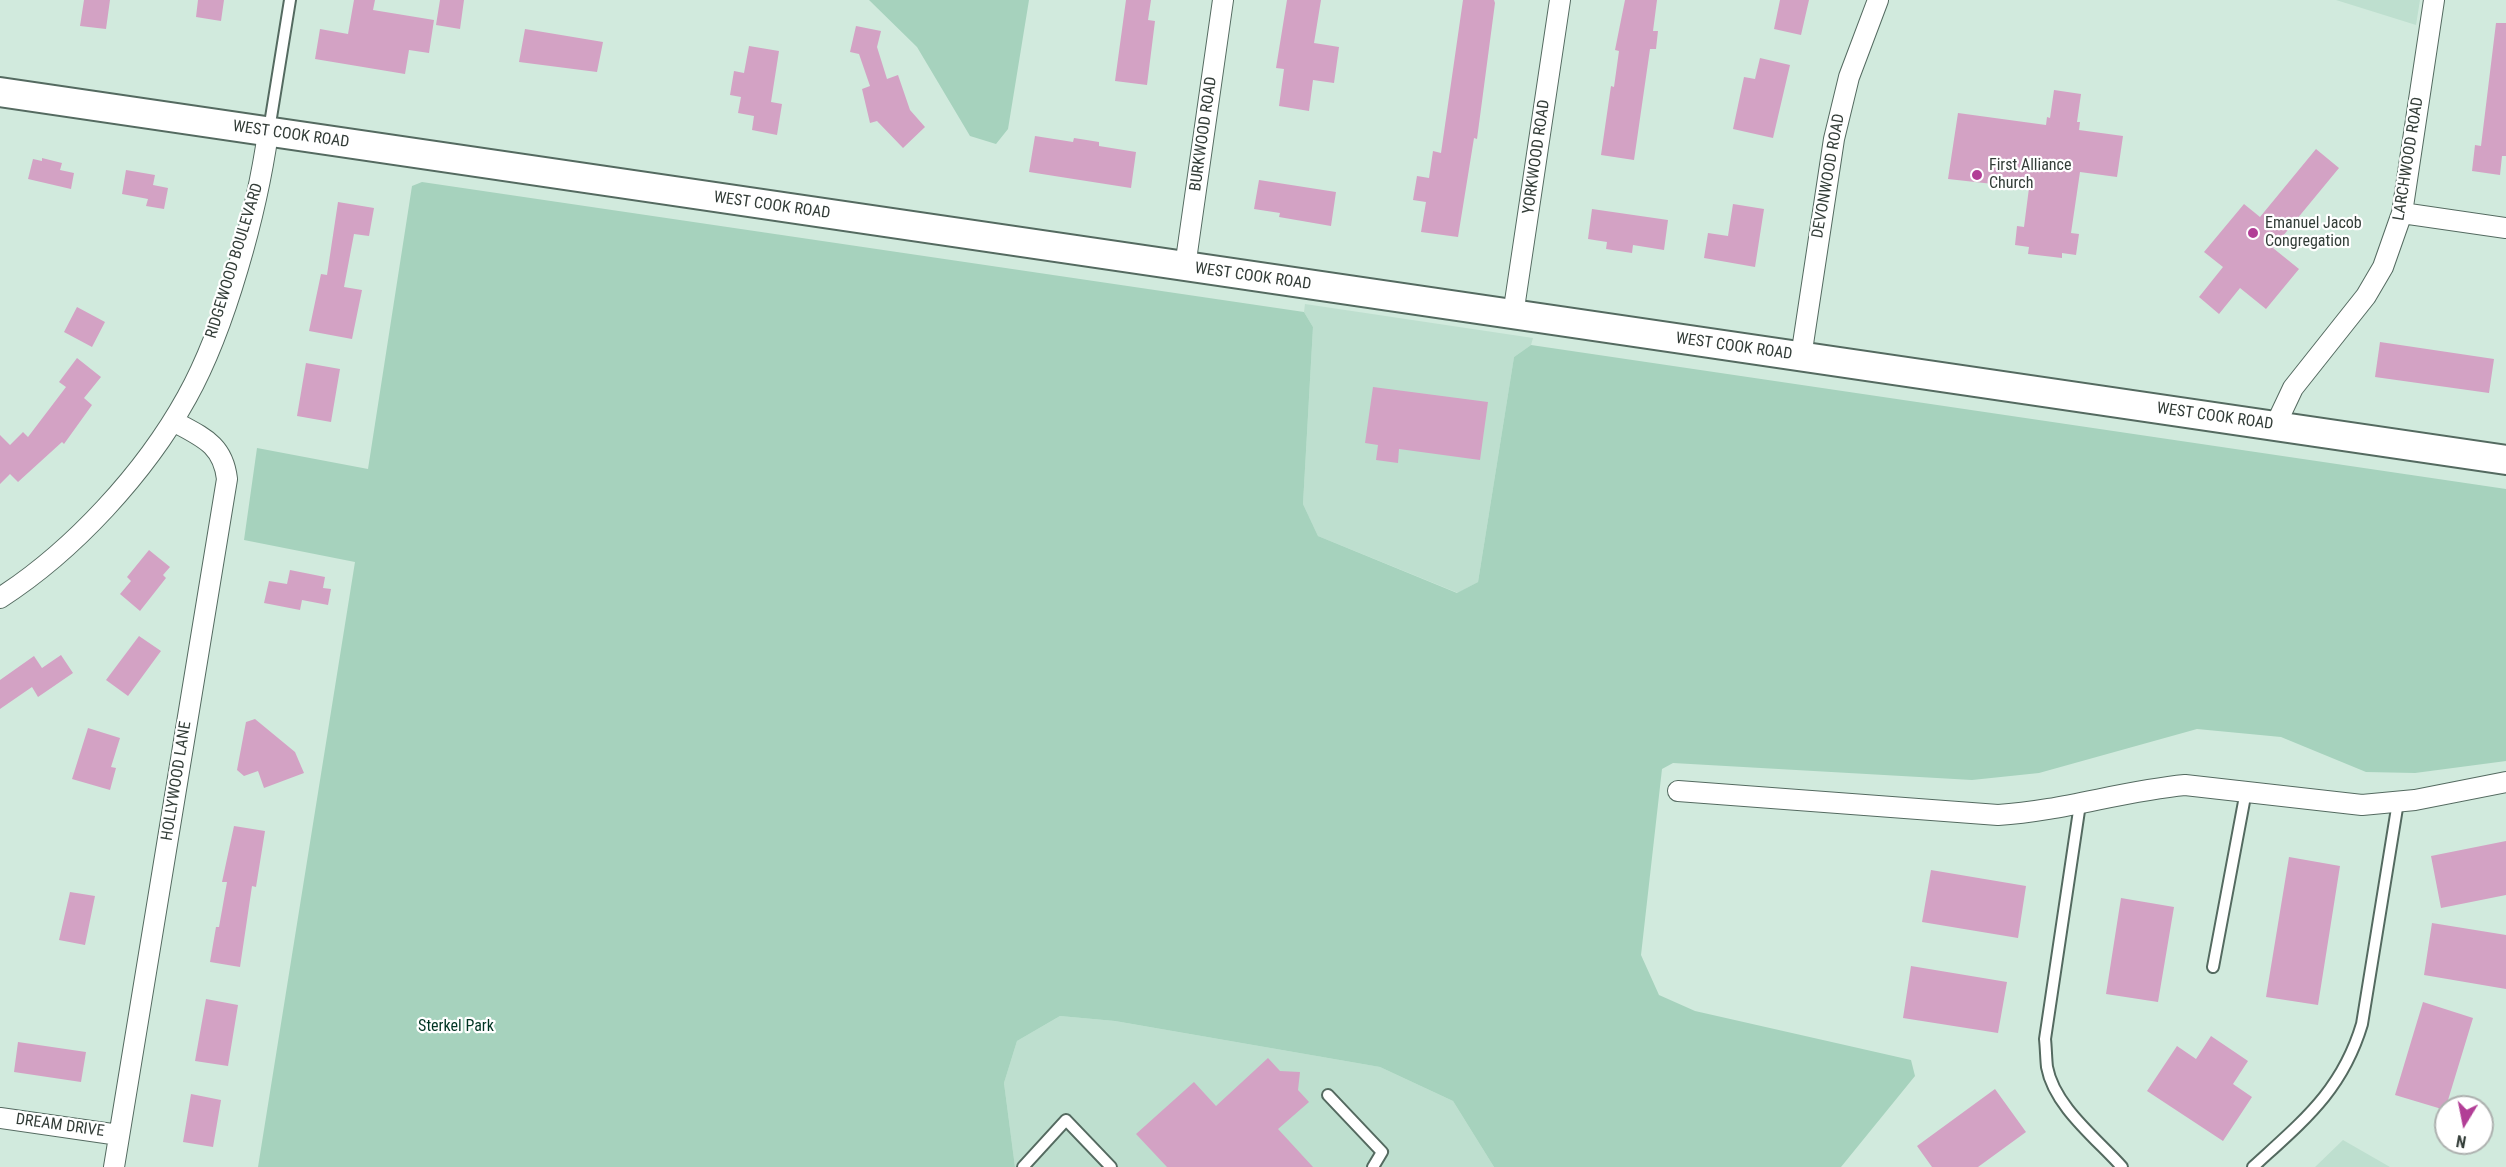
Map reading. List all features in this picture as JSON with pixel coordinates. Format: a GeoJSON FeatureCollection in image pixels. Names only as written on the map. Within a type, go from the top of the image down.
{"type":"FeatureCollection","features":[{"type":"Feature","properties":{"kind":"main road","name":"WEST COOK ROAD"},"geometry":{"type":"LineString","coordinates":[[0,92],[2506,460]]}},
{"type":"Feature","properties":{"kind":"street","name":"BURKWOOD ROAD"},"geometry":{"type":"LineString","coordinates":[[1185,267],[1223,0]]}},
{"type":"Feature","properties":{"kind":"street","name":"YORKWOOD ROAD"},"geometry":{"type":"LineString","coordinates":[[1513,315],[1560,0]]}},
{"type":"Feature","properties":{"kind":"street","name":"DEVONWOOD ROAD"},"geometry":{"type":"LineString","coordinates":[[1801,357],[1834,139],[1849,77],[1878,0]]}},
{"type":"Feature","properties":{"kind":"street","name":"LARCHWOOD ROAD"},"geometry":{"type":"LineString","coordinates":[[2275,426],[2293,388],[2366,296],[2387,257],[2402,213],[2434,0]]}},
{"type":"Feature","properties":{"kind":"street","name":"RIDGEWOOD BOULEVARD"},"geometry":{"type":"LineString","coordinates":[[0,598],[50,561],[106,506],[173,421],[201,367],[236,271],[263,170],[268,132]]}},
{"type":"Feature","properties":{"kind":"street"},"geometry":{"type":"LineString","coordinates":[[2402,213],[2506,228]]}},
{"type":"Feature","properties":{"kind":"street","name":"HOLLYWOOD LANE"},"geometry":{"type":"LineString","coordinates":[[114,1167],[227,479],[225,461],[217,448],[173,421]]}},
{"type":"Feature","properties":{"kind":"street"},"geometry":{"type":"LineString","coordinates":[[1678,791],[1988,815],[2030,813],[2158,788],[2186,785],[2342,804],[2398,802],[2506,782]]}},
{"type":"Feature","properties":{"kind":"street","name":"DREAM DRIVE"},"geometry":{"type":"LineString","coordinates":[[0,1118],[119,1135]]}},
{"type":"Feature","properties":{"kind":"lane"},"geometry":{"type":"LineString","coordinates":[[268,132],[290,0]]}},
{"type":"Feature","properties":{"kind":"lane"},"geometry":{"type":"LineString","coordinates":[[2213,967],[2246,791]]}},
{"type":"Feature","properties":{"kind":"lane"},"geometry":{"type":"LineString","coordinates":[[2253,1167],[2308,1117],[2331,1089],[2355,1049],[2362,1024],[2398,802]]}},
{"type":"Feature","properties":{"kind":"lane"},"geometry":{"type":"LineString","coordinates":[[2080,804],[2045,1039],[2047,1068],[2055,1089],[2122,1167]]}},
{"type":"Feature","properties":{"kind":"lane"},"geometry":{"type":"LineString","coordinates":[[1328,1095],[1382,1152],[1373,1167]]}},
{"type":"Feature","properties":{"kind":"lane"},"geometry":{"type":"LineString","coordinates":[[1023,1167],[1066,1120],[1111,1167]]}},
{"type":"Feature","properties":{"kind":"shaded area"},"geometry":{"type":"Polygon","coordinates":[[[2336,0],[2420,0],[2416,25],[2336,0]]]}},
{"type":"Feature","properties":{"kind":"shaded area"},"geometry":{"type":"Polygon","coordinates":[[[1305,304],[1533,338],[1531,345],[1514,357],[1478,582],[1458,593],[1318,536],[1303,504],[1313,327],[1304,312],[1305,304]]]}},
{"type":"Feature","properties":{"kind":"shaded area"},"geometry":{"type":"Polygon","coordinates":[[[1060,1016],[1115,1021],[1380,1067],[1453,1101],[1494,1167],[1015,1167],[1004,1083],[1017,1041],[1060,1016]]]}},
{"type":"Feature","properties":{"kind":"shaded area"},"geometry":{"type":"Polygon","coordinates":[[[2343,1140],[2390,1167],[2315,1167],[2343,1140]]]}},
{"type":"Feature","properties":{"kind":"green space"},"geometry":{"type":"Polygon","coordinates":[[[869,0],[1029,0],[1008,129],[996,144],[970,136],[917,47],[869,0]]]}},
{"type":"Feature","properties":{"kind":"green space","name":"Sterkel Park"},"geometry":{"type":"Polygon","coordinates":[[[422,182],[1304,312],[1313,327],[1303,504],[1318,536],[1457,593],[1478,582],[1514,357],[1531,345],[2506,489],[2506,761],[2415,773],[2366,772],[2281,737],[2197,729],[2039,773],[1972,780],[1673,763],[1662,769],[1641,955],[1659,995],[1695,1011],[1911,1060],[1915,1076],[1841,1167],[1494,1167],[1453,1101],[1380,1067],[1115,1021],[1060,1016],[1017,1041],[1004,1083],[1015,1167],[258,1167],[355,562],[244,540],[257,448],[368,469],[412,186],[422,182]]]}},
{"type":"Feature","properties":{"kind":"building"},"geometry":{"type":"Polygon","coordinates":[[[84,0],[110,0],[106,29],[80,26],[84,0]]]}},
{"type":"Feature","properties":{"kind":"building"},"geometry":{"type":"Polygon","coordinates":[[[198,0],[224,0],[221,21],[196,17],[198,0]]]}},
{"type":"Feature","properties":{"kind":"building"},"geometry":{"type":"Polygon","coordinates":[[[354,0],[375,0],[373,10],[434,20],[429,53],[409,50],[405,74],[315,59],[320,29],[348,34],[354,0]]]}},
{"type":"Feature","properties":{"kind":"building"},"geometry":{"type":"Polygon","coordinates":[[[440,0],[464,0],[460,29],[436,25],[440,0]]]}},
{"type":"Feature","properties":{"kind":"building"},"geometry":{"type":"Polygon","coordinates":[[[1126,0],[1151,0],[1148,20],[1155,21],[1147,85],[1115,81],[1126,0]]]}},
{"type":"Feature","properties":{"kind":"building"},"geometry":{"type":"Polygon","coordinates":[[[1287,0],[1321,0],[1314,43],[1339,47],[1334,83],[1313,80],[1309,111],[1279,106],[1284,69],[1276,68],[1287,0]]]}},
{"type":"Feature","properties":{"kind":"building"},"geometry":{"type":"Polygon","coordinates":[[[1463,0],[1494,0],[1495,3],[1477,139],[1474,138],[1458,237],[1421,232],[1426,202],[1413,200],[1417,176],[1429,178],[1433,151],[1441,153],[1463,0]]]}},
{"type":"Feature","properties":{"kind":"building"},"geometry":{"type":"Polygon","coordinates":[[[1625,0],[1657,0],[1653,31],[1658,31],[1656,49],[1650,49],[1634,160],[1601,155],[1611,86],[1614,87],[1619,51],[1615,50],[1625,0]]]}},
{"type":"Feature","properties":{"kind":"building"},"geometry":{"type":"Polygon","coordinates":[[[1780,0],[1809,0],[1801,35],[1774,29],[1780,0]]]}},
{"type":"Feature","properties":{"kind":"building"},"geometry":{"type":"Polygon","coordinates":[[[2496,23],[2506,23],[2506,156],[2502,156],[2500,175],[2472,171],[2475,145],[2481,146],[2496,23]]]}},
{"type":"Feature","properties":{"kind":"building"},"geometry":{"type":"Polygon","coordinates":[[[856,26],[881,31],[877,47],[887,79],[898,75],[910,110],[925,127],[903,148],[877,121],[870,123],[862,89],[870,86],[859,54],[850,52],[856,26]]]}},
{"type":"Feature","properties":{"kind":"building"},"geometry":{"type":"Polygon","coordinates":[[[525,29],[603,42],[597,72],[519,62],[525,29]]]}},
{"type":"Feature","properties":{"kind":"building"},"geometry":{"type":"Polygon","coordinates":[[[749,46],[779,51],[771,102],[782,104],[777,135],[752,130],[754,116],[738,113],[741,97],[730,95],[734,71],[744,73],[749,46]]]}},
{"type":"Feature","properties":{"kind":"building"},"geometry":{"type":"Polygon","coordinates":[[[1760,58],[1790,65],[1773,138],[1733,129],[1744,77],[1755,79],[1760,58]]]}},
{"type":"Feature","properties":{"kind":"building","name":"First Alliance Church"},"geometry":{"type":"Polygon","coordinates":[[[2054,90],[2081,94],[2077,122],[2080,122],[2079,130],[2123,136],[2117,177],[2080,172],[2071,233],[2079,234],[2076,255],[2062,253],[2062,258],[2028,254],[2029,247],[2015,245],[2017,226],[2024,227],[2029,188],[1948,179],[1958,113],[2046,125],[2047,117],[2050,118],[2054,90]]]}},
{"type":"Feature","properties":{"kind":"building"},"geometry":{"type":"Polygon","coordinates":[[[1035,136],[1073,142],[1074,138],[1099,142],[1099,146],[1136,152],[1131,188],[1029,172],[1035,136]]]}},
{"type":"Feature","properties":{"kind":"building","name":"Emanuel Jacob Congregation"},"geometry":{"type":"Polygon","coordinates":[[[2316,149],[2339,168],[2273,248],[2299,269],[2266,309],[2240,288],[2219,314],[2199,297],[2223,267],[2204,252],[2244,204],[2260,217],[2316,149]]]}},
{"type":"Feature","properties":{"kind":"building"},"geometry":{"type":"Polygon","coordinates":[[[42,158],[62,163],[60,170],[74,173],[71,189],[28,179],[33,159],[42,161],[42,158]]]}},
{"type":"Feature","properties":{"kind":"building"},"geometry":{"type":"Polygon","coordinates":[[[126,170],[155,175],[153,185],[168,188],[164,209],[146,206],[148,199],[122,194],[126,170]]]}},
{"type":"Feature","properties":{"kind":"building"},"geometry":{"type":"Polygon","coordinates":[[[1259,180],[1336,192],[1331,226],[1279,217],[1280,213],[1254,209],[1259,180]]]}},
{"type":"Feature","properties":{"kind":"building"},"geometry":{"type":"Polygon","coordinates":[[[338,202],[374,208],[369,236],[354,234],[344,287],[362,290],[352,339],[309,331],[321,274],[327,275],[338,202]]]}},
{"type":"Feature","properties":{"kind":"building"},"geometry":{"type":"Polygon","coordinates":[[[1733,204],[1764,209],[1755,267],[1704,258],[1708,233],[1728,236],[1733,204]]]}},
{"type":"Feature","properties":{"kind":"building"},"geometry":{"type":"Polygon","coordinates":[[[1592,209],[1668,220],[1664,250],[1633,245],[1632,253],[1606,249],[1607,242],[1588,239],[1592,209]]]}},
{"type":"Feature","properties":{"kind":"building"},"geometry":{"type":"Polygon","coordinates":[[[77,307],[105,322],[92,347],[64,332],[77,307]]]}},
{"type":"Feature","properties":{"kind":"building"},"geometry":{"type":"Polygon","coordinates":[[[2380,342],[2494,359],[2489,393],[2375,377],[2380,342]]]}},
{"type":"Feature","properties":{"kind":"building"},"geometry":{"type":"Polygon","coordinates":[[[77,358],[101,377],[84,398],[92,405],[64,444],[62,442],[18,482],[10,474],[0,484],[0,435],[10,445],[23,432],[28,437],[66,387],[59,382],[77,358]]]}},
{"type":"Feature","properties":{"kind":"building"},"geometry":{"type":"Polygon","coordinates":[[[306,363],[340,369],[331,422],[297,416],[306,363]]]}},
{"type":"Feature","properties":{"kind":"building"},"geometry":{"type":"Polygon","coordinates":[[[1373,387],[1488,402],[1480,460],[1399,449],[1398,463],[1376,460],[1378,445],[1365,443],[1373,387]]]}},
{"type":"Feature","properties":{"kind":"building"},"geometry":{"type":"Polygon","coordinates":[[[149,550],[170,567],[163,575],[166,578],[140,611],[120,594],[131,581],[127,577],[149,550]]]}},
{"type":"Feature","properties":{"kind":"building"},"geometry":{"type":"Polygon","coordinates":[[[290,570],[325,577],[323,588],[331,589],[328,605],[302,600],[300,610],[264,603],[269,581],[287,584],[290,570]]]}},
{"type":"Feature","properties":{"kind":"building"},"geometry":{"type":"Polygon","coordinates":[[[139,636],[161,651],[128,696],[106,680],[139,636]]]}},
{"type":"Feature","properties":{"kind":"building"},"geometry":{"type":"Polygon","coordinates":[[[61,655],[73,673],[38,697],[32,687],[0,709],[0,680],[34,656],[42,668],[61,655]]]}},
{"type":"Feature","properties":{"kind":"building"},"geometry":{"type":"Polygon","coordinates":[[[255,719],[295,752],[304,773],[264,788],[258,771],[244,776],[237,770],[246,722],[255,719]]]}},
{"type":"Feature","properties":{"kind":"building"},"geometry":{"type":"Polygon","coordinates":[[[88,728],[120,738],[111,767],[116,768],[110,790],[72,779],[88,728]]]}},
{"type":"Feature","properties":{"kind":"building"},"geometry":{"type":"Polygon","coordinates":[[[234,826],[265,831],[256,887],[252,886],[240,967],[210,962],[227,882],[222,882],[234,826]]]}},
{"type":"Feature","properties":{"kind":"building"},"geometry":{"type":"Polygon","coordinates":[[[2506,841],[2506,895],[2441,908],[2431,856],[2506,841]]]}},
{"type":"Feature","properties":{"kind":"building"},"geometry":{"type":"Polygon","coordinates":[[[2289,857],[2340,866],[2318,1005],[2266,997],[2289,857]]]}},
{"type":"Feature","properties":{"kind":"building"},"geometry":{"type":"Polygon","coordinates":[[[1931,870],[2026,886],[2018,938],[1922,922],[1931,870]]]}},
{"type":"Feature","properties":{"kind":"building"},"geometry":{"type":"Polygon","coordinates":[[[70,892],[95,896],[85,945],[59,940],[70,892]]]}},
{"type":"Feature","properties":{"kind":"building"},"geometry":{"type":"Polygon","coordinates":[[[2121,898],[2174,907],[2158,1002],[2106,994],[2121,898]]]}},
{"type":"Feature","properties":{"kind":"building"},"geometry":{"type":"Polygon","coordinates":[[[2432,923],[2506,935],[2506,989],[2424,975],[2432,923]]]}},
{"type":"Feature","properties":{"kind":"building"},"geometry":{"type":"Polygon","coordinates":[[[1911,966],[2007,982],[1998,1033],[1903,1018],[1911,966]]]}},
{"type":"Feature","properties":{"kind":"building"},"geometry":{"type":"Polygon","coordinates":[[[206,999],[238,1005],[228,1066],[195,1061],[206,999]]]}},
{"type":"Feature","properties":{"kind":"building"},"geometry":{"type":"Polygon","coordinates":[[[2423,1002],[2473,1018],[2450,1095],[2434,1095],[2434,1107],[2395,1095],[2423,1002]]]}},
{"type":"Feature","properties":{"kind":"building"},"geometry":{"type":"Polygon","coordinates":[[[2211,1036],[2248,1061],[2233,1084],[2252,1097],[2223,1141],[2147,1091],[2177,1046],[2196,1059],[2211,1036]]]}},
{"type":"Feature","properties":{"kind":"building"},"geometry":{"type":"Polygon","coordinates":[[[18,1042],[86,1052],[81,1082],[14,1072],[18,1042]]]}},
{"type":"Feature","properties":{"kind":"building"},"geometry":{"type":"Polygon","coordinates":[[[1268,1058],[1280,1071],[1300,1072],[1298,1090],[1309,1102],[1278,1129],[1313,1167],[1167,1167],[1136,1134],[1194,1082],[1216,1106],[1268,1058]]]}},
{"type":"Feature","properties":{"kind":"building"},"geometry":{"type":"Polygon","coordinates":[[[1995,1089],[2026,1132],[1978,1167],[1932,1167],[1917,1146],[1995,1089]]]}},
{"type":"Feature","properties":{"kind":"building"},"geometry":{"type":"Polygon","coordinates":[[[191,1094],[221,1100],[213,1147],[183,1142],[191,1094]]]}},
{"type":"Feature","properties":{"kind":"place","name":"First Alliance Church"},"geometry":{"type":"Point","coordinates":[1977,175]}},
{"type":"Feature","properties":{"kind":"place","name":"Emanuel Jacob Congregation"},"geometry":{"type":"Point","coordinates":[2253,233]}}]}
